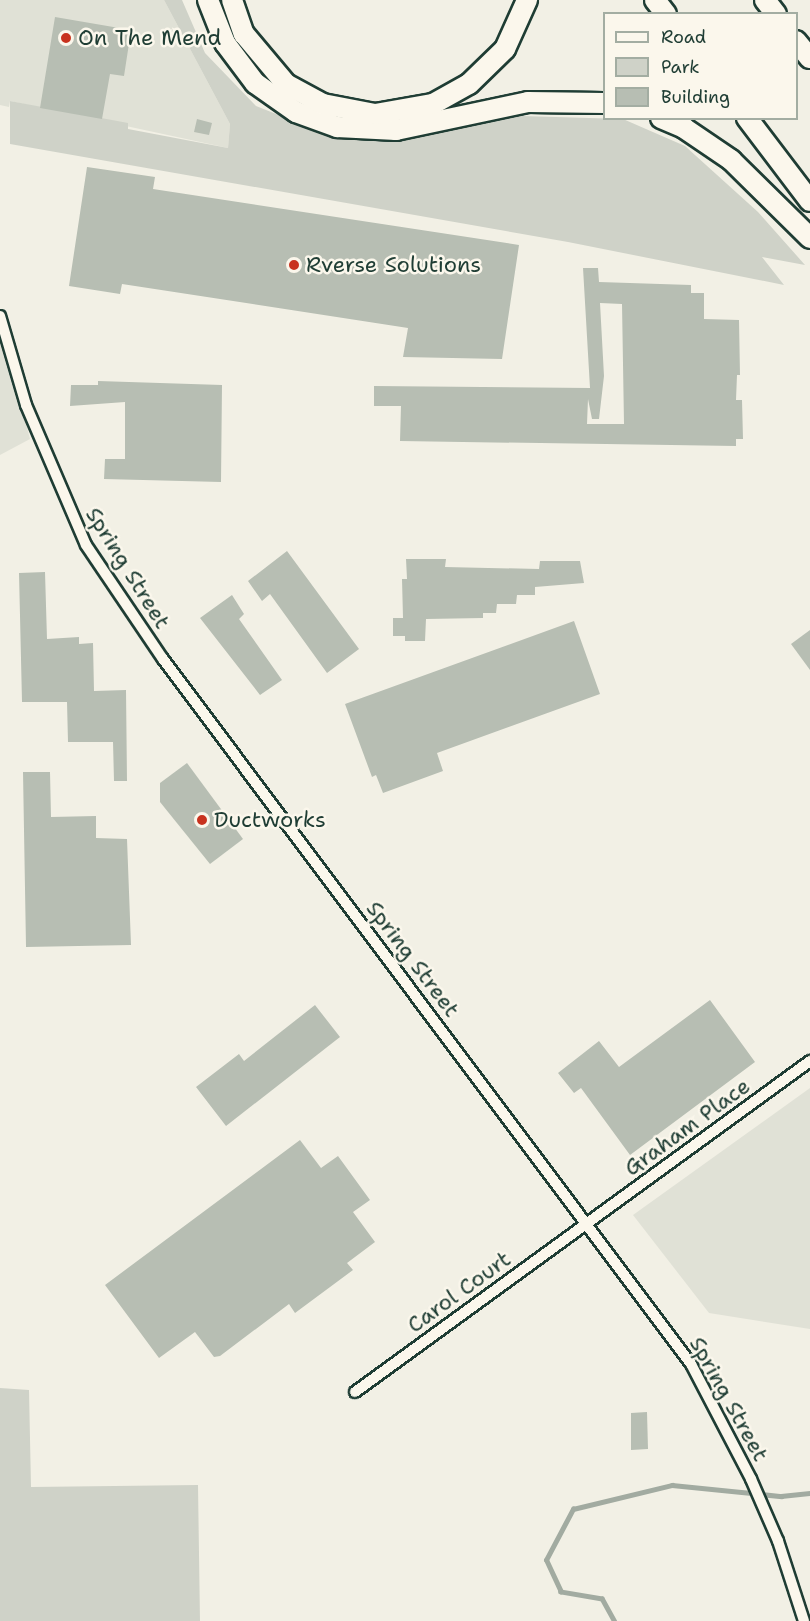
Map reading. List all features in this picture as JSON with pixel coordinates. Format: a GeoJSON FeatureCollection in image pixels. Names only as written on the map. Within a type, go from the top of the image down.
{"type":"FeatureCollection","features":[{"type":"Feature","properties":{"kind":"highway"},"geometry":{"type":"LineString","coordinates":[[208,0],[225,43],[255,83],[296,112],[337,127],[396,130],[528,102],[603,103]]}},
{"type":"Feature","properties":{"kind":"highway"},"geometry":{"type":"LineString","coordinates":[[232,0],[244,34],[286,84],[323,104],[375,114],[433,104],[469,84],[505,49],[527,0]]}},
{"type":"Feature","properties":{"kind":"highway"},"geometry":{"type":"LineString","coordinates":[[655,0],[664,12]]}},
{"type":"Feature","properties":{"kind":"highway"},"geometry":{"type":"LineString","coordinates":[[765,0],[774,12]]}},
{"type":"Feature","properties":{"kind":"highway"},"geometry":{"type":"LineString","coordinates":[[798,43],[810,58]]}},
{"type":"Feature","properties":{"kind":"highway"},"geometry":{"type":"LineString","coordinates":[[665,120],[691,133],[731,160],[810,238]]}},
{"type":"Feature","properties":{"kind":"highway"},"geometry":{"type":"LineString","coordinates":[[749,120],[810,201]]}},
{"type":"Feature","properties":{"kind":"street","name":"Spring Street"},"geometry":{"type":"LineString","coordinates":[[0,316],[43,448],[86,545],[129,612],[691,1365],[763,1505],[804,1621]]}},
{"type":"Feature","properties":{"kind":"street","name":"Graham Place"},"geometry":{"type":"LineString","coordinates":[[587,1224],[810,1061]]}},
{"type":"Feature","properties":{"kind":"street","name":"Carol Court"},"geometry":{"type":"LineString","coordinates":[[355,1392],[587,1224]]}},
{"type":"Feature","properties":{"kind":"shaded area"},"geometry":{"type":"Polygon","coordinates":[[[0,0],[164,0],[230,124],[228,148],[10,101],[9,107],[0,105],[0,0]]]}},
{"type":"Feature","properties":{"kind":"shaded area"},"geometry":{"type":"Polygon","coordinates":[[[0,325],[30,439],[0,455],[0,325]]]}},
{"type":"Feature","properties":{"kind":"shaded area"},"geometry":{"type":"Polygon","coordinates":[[[810,1088],[810,1329],[709,1313],[633,1215],[810,1088]]]}},
{"type":"Feature","properties":{"kind":"green space"},"geometry":{"type":"Polygon","coordinates":[[[164,0],[182,0],[205,53],[256,106],[314,129],[351,138],[421,135],[522,116],[625,120],[685,146],[758,212],[805,265],[762,257],[784,285],[568,242],[10,144],[10,101],[128,123],[128,129],[228,148],[230,124],[164,0]]]}},
{"type":"Feature","properties":{"kind":"green space"},"geometry":{"type":"Polygon","coordinates":[[[0,1388],[29,1390],[31,1487],[198,1485],[200,1621],[0,1621],[0,1388]]]}},
{"type":"Feature","properties":{"kind":"building"},"geometry":{"type":"Polygon","coordinates":[[[55,17],[125,29],[130,37],[124,76],[110,74],[102,119],[40,108],[55,17]]]}},
{"type":"Feature","properties":{"kind":"building"},"geometry":{"type":"Polygon","coordinates":[[[197,119],[212,123],[209,135],[194,132],[197,119]]]}},
{"type":"Feature","properties":{"kind":"building","name":"Rverse Solutions"},"geometry":{"type":"Polygon","coordinates":[[[87,167],[155,177],[153,189],[519,245],[502,359],[403,357],[408,328],[122,284],[120,294],[69,286],[87,167]]]}},
{"type":"Feature","properties":{"kind":"building"},"geometry":{"type":"Polygon","coordinates":[[[583,268],[598,268],[599,282],[691,285],[691,293],[704,293],[704,319],[739,320],[740,375],[737,375],[736,400],[742,400],[743,439],[736,439],[736,446],[400,441],[401,406],[374,406],[374,386],[590,388],[583,268]],[[600,303],[604,376],[599,419],[592,419],[588,399],[587,424],[624,424],[622,304],[600,303]]]}},
{"type":"Feature","properties":{"kind":"building"},"geometry":{"type":"Polygon","coordinates":[[[98,381],[222,385],[221,482],[104,479],[105,459],[125,459],[125,402],[70,406],[71,385],[98,385],[98,381]]]}},
{"type":"Feature","properties":{"kind":"building"},"geometry":{"type":"Polygon","coordinates":[[[287,551],[359,649],[327,673],[270,594],[262,601],[248,581],[287,551]]]}},
{"type":"Feature","properties":{"kind":"building"},"geometry":{"type":"Polygon","coordinates":[[[406,559],[446,559],[445,567],[539,569],[540,561],[580,561],[584,583],[535,587],[535,595],[517,595],[516,604],[497,604],[496,613],[483,613],[483,618],[426,619],[425,641],[405,641],[405,636],[393,636],[393,618],[403,618],[402,579],[407,579],[406,559]]]}},
{"type":"Feature","properties":{"kind":"building"},"geometry":{"type":"Polygon","coordinates":[[[45,572],[47,639],[79,637],[79,644],[93,643],[94,691],[126,690],[127,781],[114,781],[113,742],[68,742],[67,702],[22,702],[19,573],[45,572]]]}},
{"type":"Feature","properties":{"kind":"building"},"geometry":{"type":"Polygon","coordinates":[[[232,595],[244,614],[239,619],[282,680],[260,695],[200,618],[232,595]]]}},
{"type":"Feature","properties":{"kind":"building"},"geometry":{"type":"Polygon","coordinates":[[[574,621],[600,694],[437,753],[443,771],[383,793],[376,775],[372,777],[345,704],[574,621]]]}},
{"type":"Feature","properties":{"kind":"building"},"geometry":{"type":"Polygon","coordinates":[[[810,630],[810,670],[791,644],[810,630]]]}},
{"type":"Feature","properties":{"kind":"building","name":"Ductworks"},"geometry":{"type":"Polygon","coordinates":[[[187,763],[243,839],[210,864],[160,802],[160,783],[187,763]]]}},
{"type":"Feature","properties":{"kind":"building"},"geometry":{"type":"Polygon","coordinates":[[[23,772],[50,772],[51,817],[96,816],[96,838],[127,839],[131,945],[26,947],[23,772]]]}},
{"type":"Feature","properties":{"kind":"building"},"geometry":{"type":"Polygon","coordinates":[[[710,1000],[755,1062],[630,1155],[581,1088],[574,1093],[558,1073],[599,1041],[619,1067],[710,1000]]]}},
{"type":"Feature","properties":{"kind":"building"},"geometry":{"type":"Polygon","coordinates":[[[315,1005],[340,1037],[226,1126],[196,1087],[239,1054],[244,1061],[315,1005]]]}},
{"type":"Feature","properties":{"kind":"building"},"geometry":{"type":"Polygon","coordinates":[[[300,1140],[321,1168],[338,1156],[370,1200],[353,1212],[375,1242],[347,1263],[353,1270],[295,1313],[289,1304],[220,1356],[214,1357],[195,1332],[159,1358],[105,1285],[300,1140]]]}},
{"type":"Feature","properties":{"kind":"building"},"geometry":{"type":"Polygon","coordinates":[[[647,1412],[648,1449],[631,1450],[631,1413],[647,1412]]]}},
{"type":"Feature","properties":{"kind":"waterway"},"geometry":{"type":"LineString","coordinates":[[614,1621],[602,1599],[561,1592],[546,1560],[573,1509],[672,1485],[781,1496],[810,1493]]}},
{"type":"Feature","properties":{"kind":"place","name":"On The Mend"},"geometry":{"type":"Point","coordinates":[66,38]}},
{"type":"Feature","properties":{"kind":"place","name":"Rverse Solutions"},"geometry":{"type":"Point","coordinates":[294,265]}},
{"type":"Feature","properties":{"kind":"place","name":"Ductworks"},"geometry":{"type":"Point","coordinates":[202,820]}}]}
